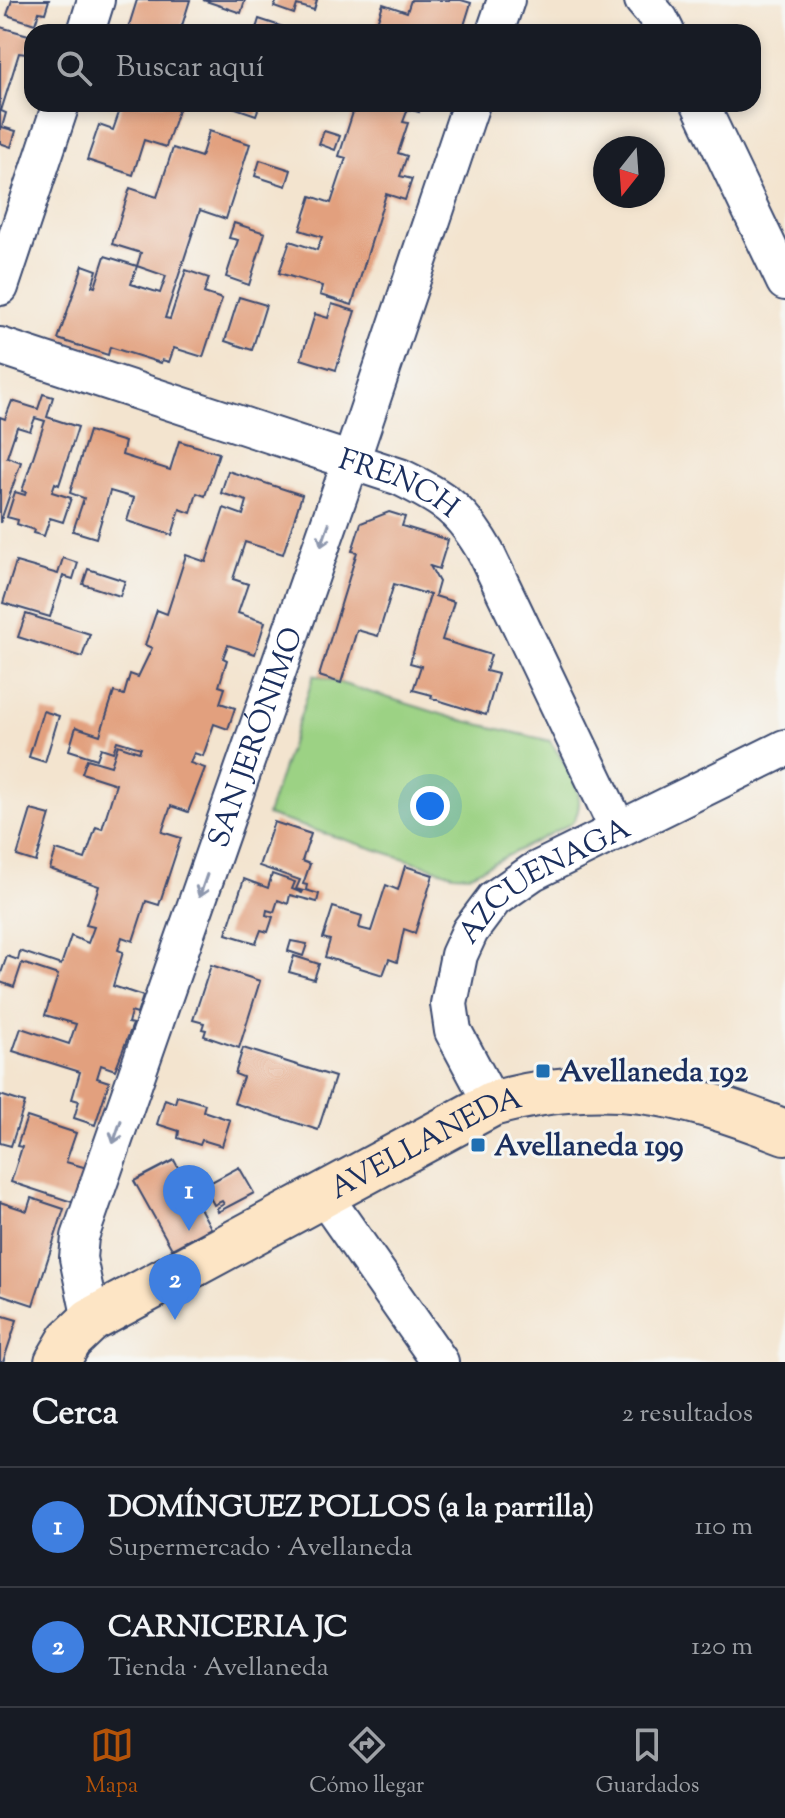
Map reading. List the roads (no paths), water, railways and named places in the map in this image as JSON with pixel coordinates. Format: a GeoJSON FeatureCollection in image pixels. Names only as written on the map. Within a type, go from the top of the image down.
{"type":"FeatureCollection","features":[{"type":"Feature","properties":{"kind":"main road","name":"AVELLANEDA"},"geometry":{"type":"LineString","coordinates":[[91,1320],[492,1104],[529,1093],[606,1087],[640,1090],[739,1114],[785,1132]]}},
{"type":"Feature","properties":{"kind":"main road"},"geometry":{"type":"LineString","coordinates":[[57,1362],[70,1340],[91,1320]]}},
{"type":"Feature","properties":{"kind":"street"},"geometry":{"type":"LineString","coordinates":[[88,24],[96,0]]}},
{"type":"Feature","properties":{"kind":"street"},"geometry":{"type":"LineString","coordinates":[[498,24],[506,0]]}},
{"type":"Feature","properties":{"kind":"street"},"geometry":{"type":"LineString","coordinates":[[643,0],[662,24]]}},
{"type":"Feature","properties":{"kind":"street"},"geometry":{"type":"LineString","coordinates":[[2,277],[58,112]]}},
{"type":"Feature","properties":{"kind":"street","name":"SAN JERÓNIMO"},"geometry":{"type":"LineString","coordinates":[[91,1320],[78,1258],[80,1237],[351,461],[468,112]]}},
{"type":"Feature","properties":{"kind":"street"},"geometry":{"type":"LineString","coordinates":[[704,112],[785,282]]}},
{"type":"Feature","properties":{"kind":"street","name":"FRENCH"},"geometry":{"type":"LineString","coordinates":[[0,346],[400,477],[449,504],[469,524],[486,553],[618,829]]}},
{"type":"Feature","properties":{"kind":"street","name":"AZCUENAGA"},"geometry":{"type":"LineString","coordinates":[[492,1104],[453,1031],[449,1004],[459,955],[470,931],[494,899],[533,872],[785,748]]}},
{"type":"Feature","properties":{"kind":"street"},"geometry":{"type":"LineString","coordinates":[[324,1196],[440,1362]]}},
{"type":"Feature","properties":{"kind":"place","name":"Avellaneda 192"},"geometry":{"type":"Point","coordinates":[543,1071]}},
{"type":"Feature","properties":{"kind":"place","name":"Avellaneda 199"},"geometry":{"type":"Point","coordinates":[478,1145]}},
{"type":"Feature","properties":{"kind":"place","name":"DOMÍNGUEZ POLLOS (a la parrilla)"},"geometry":{"type":"Point","coordinates":[189,1231]}},
{"type":"Feature","properties":{"kind":"place","name":"CARNICERIA JC"},"geometry":{"type":"Point","coordinates":[175,1320]}}]}
